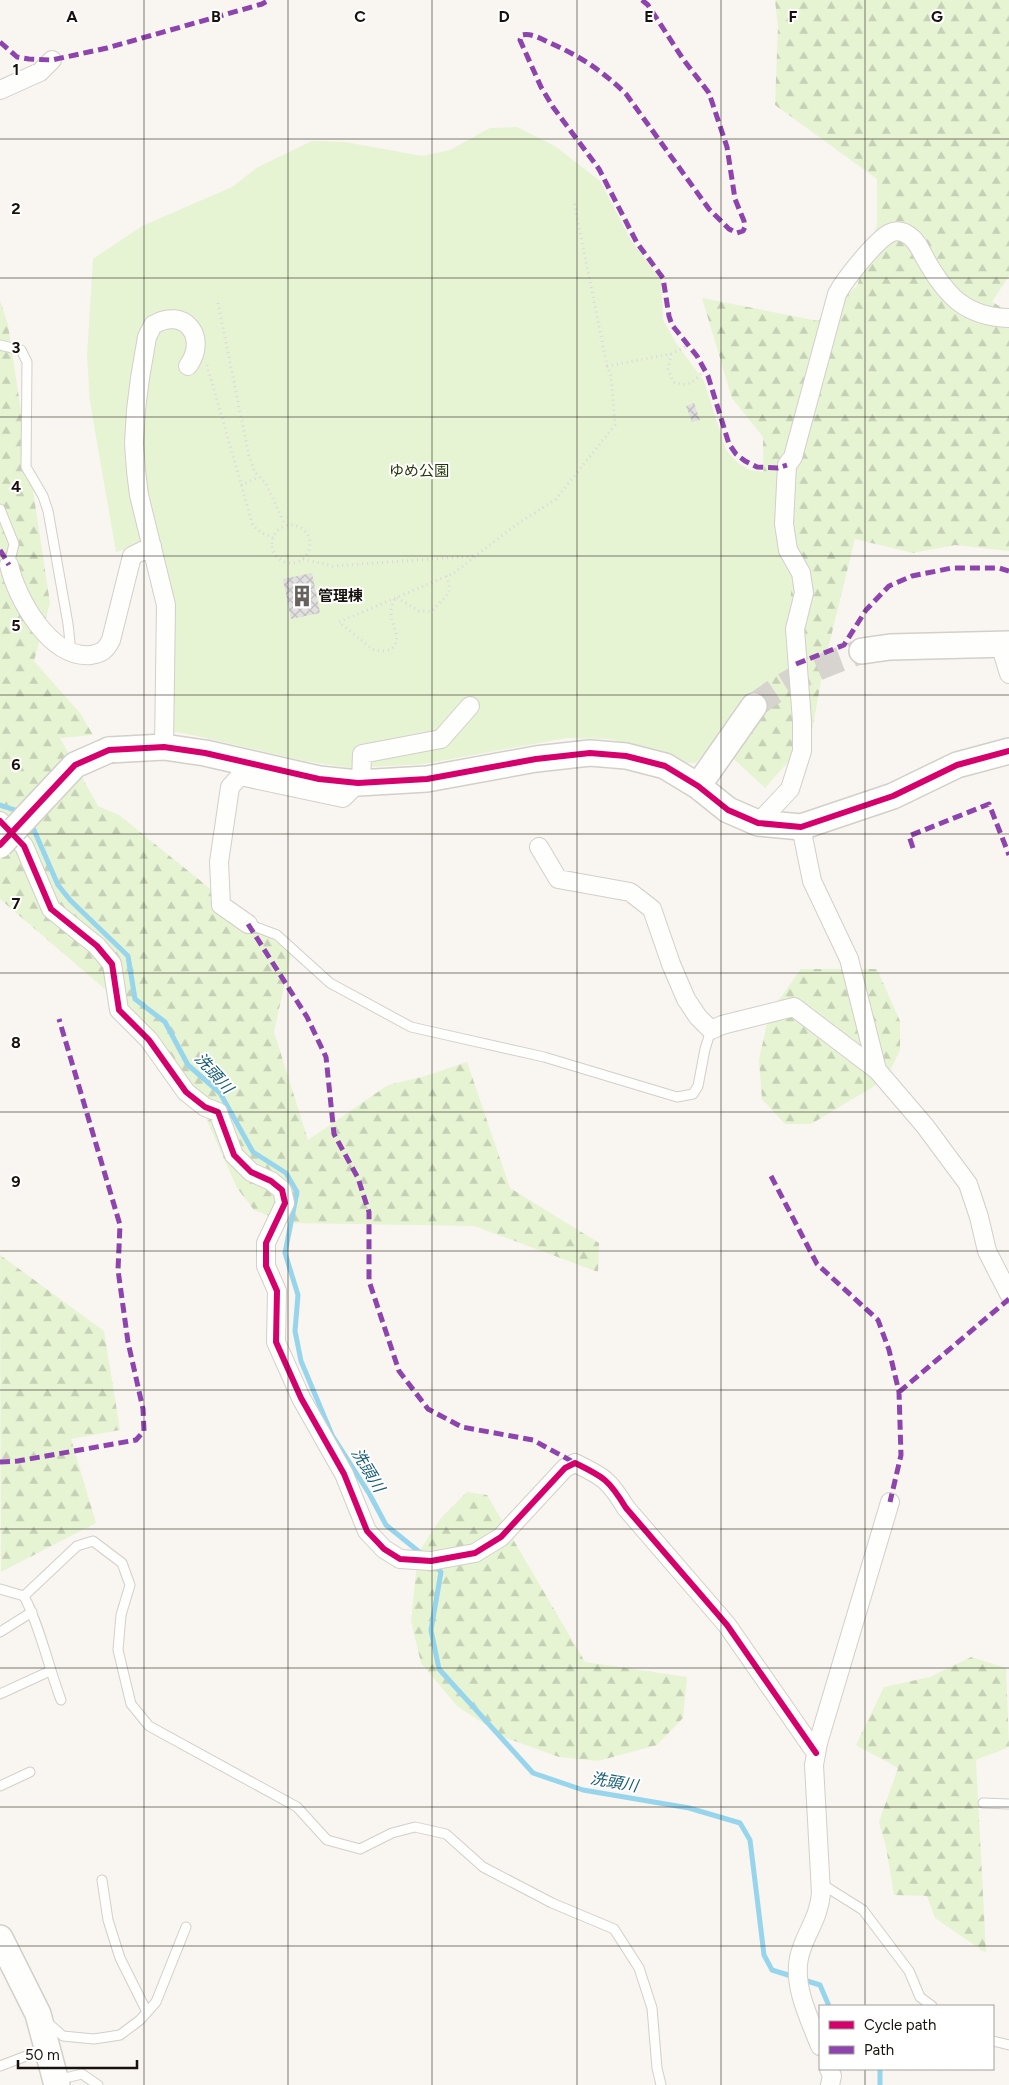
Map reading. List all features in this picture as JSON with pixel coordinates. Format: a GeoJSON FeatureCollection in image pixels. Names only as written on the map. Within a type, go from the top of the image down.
{"type":"FeatureCollection","features":[{"type":"Feature","properties":{"kind":"street"},"geometry":{"type":"LineString","coordinates":[[0,90],[40,72],[52,60]]}},
{"type":"Feature","properties":{"kind":"street"},"geometry":{"type":"LineString","coordinates":[[758,823],[790,789],[802,751],[802,722],[795,629],[804,593],[801,573],[788,550],[784,524],[787,465],[793,457],[798,440],[837,294],[843,283],[882,239],[890,232],[898,231],[908,234],[915,241],[936,278],[956,301],[983,314],[1009,318]]}},
{"type":"Feature","properties":{"kind":"street"},"geometry":{"type":"LineString","coordinates":[[164,746],[166,605],[139,495],[134,443],[136,410],[147,337],[153,326],[158,322],[179,320],[188,324],[194,333],[196,346],[195,357],[188,366]]}},
{"type":"Feature","properties":{"kind":"street"},"geometry":{"type":"LineString","coordinates":[[9,565],[13,580],[40,629],[62,648],[72,653],[83,655],[96,654],[107,648],[111,640],[132,556],[152,546]]}},
{"type":"Feature","properties":{"kind":"street"},"geometry":{"type":"LineString","coordinates":[[862,651],[890,647],[1005,644],[1009,674]]}},
{"type":"Feature","properties":{"kind":"street"},"geometry":{"type":"LineString","coordinates":[[248,924],[220,905],[219,862],[230,786],[240,776],[343,798],[359,782],[362,754],[441,739],[449,733],[470,706]]}},
{"type":"Feature","properties":{"kind":"street"},"geometry":{"type":"LineString","coordinates":[[698,786],[754,706]]}},
{"type":"Feature","properties":{"kind":"street"},"geometry":{"type":"LineString","coordinates":[[0,845],[75,765],[109,750],[164,746],[205,753],[319,779],[359,782],[427,779],[536,759],[590,753],[626,756],[665,766],[698,786],[728,810],[758,823],[801,827],[893,796],[957,766],[1009,752]]}},
{"type":"Feature","properties":{"kind":"street"},"geometry":{"type":"LineString","coordinates":[[0,821],[24,846],[51,909],[97,946],[112,964],[119,1010],[149,1040],[186,1092],[205,1108],[218,1112],[234,1155],[251,1172],[270,1181],[282,1190],[285,1203],[266,1243],[266,1266],[277,1291],[276,1342],[301,1398],[344,1474],[367,1531],[384,1549],[400,1559],[431,1561],[475,1553],[501,1537],[565,1468],[575,1463],[599,1474],[613,1487],[626,1508],[727,1625],[816,1753]]}},
{"type":"Feature","properties":{"kind":"street"},"geometry":{"type":"LineString","coordinates":[[801,827],[812,881],[850,959],[877,1070]]}},
{"type":"Feature","properties":{"kind":"street"},"geometry":{"type":"LineString","coordinates":[[540,847],[558,879],[630,892],[652,908],[671,964],[686,999],[698,1017],[711,1030],[722,1025],[794,1007],[877,1070],[925,1126],[968,1184],[979,1217],[987,1251],[1009,1294]]}},
{"type":"Feature","properties":{"kind":"street"},"geometry":{"type":"LineString","coordinates":[[819,2043],[800,1994],[799,1958],[820,1909],[814,1765],[890,1502]]}},
{"type":"Feature","properties":{"kind":"street"},"geometry":{"type":"LineString","coordinates":[[0,1938],[38,2014],[57,2083]]}},
{"type":"Feature","properties":{"kind":"street"},"geometry":{"type":"LineString","coordinates":[[829,2070],[832,2076],[830,2085]]}},
{"type":"Feature","properties":{"kind":"lane"},"geometry":{"type":"LineString","coordinates":[[0,345],[21,350],[27,362],[26,467],[43,496],[48,511],[72,653]]}},
{"type":"Feature","properties":{"kind":"lane"},"geometry":{"type":"LineString","coordinates":[[0,509],[14,544],[9,565]]}},
{"type":"Feature","properties":{"kind":"lane"},"geometry":{"type":"LineString","coordinates":[[248,924],[277,935],[330,983],[411,1027],[544,1057],[677,1097],[693,1094],[698,1086],[704,1049],[711,1030]]}},
{"type":"Feature","properties":{"kind":"lane"},"geometry":{"type":"LineString","coordinates":[[24,1596],[77,1546],[93,1541],[122,1563],[130,1585],[122,1615],[118,1650],[131,1704],[149,1726],[297,1807],[327,1840],[360,1849],[392,1832],[416,1827],[446,1834],[482,1867],[552,1903],[614,1929],[639,1968],[652,2008],[657,2068],[662,2085]]}},
{"type":"Feature","properties":{"kind":"lane"},"geometry":{"type":"LineString","coordinates":[[0,1589],[24,1596],[32,1612],[61,1700]]}},
{"type":"Feature","properties":{"kind":"lane"},"geometry":{"type":"LineString","coordinates":[[0,1632],[32,1612]]}},
{"type":"Feature","properties":{"kind":"lane"},"geometry":{"type":"LineString","coordinates":[[0,1694],[50,1671]]}},
{"type":"Feature","properties":{"kind":"lane"},"geometry":{"type":"LineString","coordinates":[[0,1786],[30,1772]]}},
{"type":"Feature","properties":{"kind":"lane"},"geometry":{"type":"LineString","coordinates":[[983,1803],[1009,1804]]}},
{"type":"Feature","properties":{"kind":"lane"},"geometry":{"type":"LineString","coordinates":[[102,1880],[108,1920],[120,1958],[147,2012]]}},
{"type":"Feature","properties":{"kind":"lane"},"geometry":{"type":"LineString","coordinates":[[820,1883],[863,1910],[909,1971],[920,1998],[930,2005]]}},
{"type":"Feature","properties":{"kind":"lane"},"geometry":{"type":"LineString","coordinates":[[38,2014],[64,2036],[94,2039],[120,2035],[140,2020],[156,2002],[186,1927]]}},
{"type":"Feature","properties":{"kind":"lane"},"geometry":{"type":"LineString","coordinates":[[994,2041],[1009,2044]]}},
{"type":"Feature","properties":{"kind":"lane"},"geometry":{"type":"LineString","coordinates":[[0,2066],[47,2048]]}},
{"type":"Feature","properties":{"kind":"lane"},"geometry":{"type":"LineString","coordinates":[[57,2083],[82,2074],[98,2085]]}},
{"type":"Feature","properties":{"kind":"path"},"geometry":{"type":"LineString","coordinates":[[396,597],[390,614],[397,637],[392,648],[388,650],[377,651],[372,649],[339,622],[396,597],[454,573],[514,526],[556,499],[614,425],[611,376],[607,366],[574,202]]}},
{"type":"Feature","properties":{"kind":"path"},"geometry":{"type":"LineString","coordinates":[[218,303],[249,456],[254,472],[266,484],[285,525]]}},
{"type":"Feature","properties":{"kind":"path"},"geometry":{"type":"LineString","coordinates":[[607,366],[671,354],[688,345]]}},
{"type":"Feature","properties":{"kind":"path"},"geometry":{"type":"LineString","coordinates":[[196,346],[204,352],[253,526],[262,533],[273,537]]}},
{"type":"Feature","properties":{"kind":"path"},"geometry":{"type":"LineString","coordinates":[[671,354],[668,369],[673,382],[686,385],[693,383],[705,370]]}},
{"type":"Feature","properties":{"kind":"path"},"geometry":{"type":"LineString","coordinates":[[241,485],[260,477]]}},
{"type":"Feature","properties":{"kind":"path"},"geometry":{"type":"LineString","coordinates":[[293,524],[300,526],[310,538],[308,553],[297,563],[282,562],[272,550],[273,537],[278,529],[285,525],[293,524]]}},
{"type":"Feature","properties":{"kind":"path"},"geometry":{"type":"LineString","coordinates":[[303,559],[333,566],[475,556]]}},
{"type":"Feature","properties":{"kind":"path"},"geometry":{"type":"LineString","coordinates":[[396,597],[418,611],[432,611],[449,594],[450,584],[446,576]]}},
{"type":"Feature","properties":{"kind":"green space"},"geometry":{"type":"Polygon","coordinates":[[[775,0],[1009,0],[1009,276],[992,302],[1009,311],[1009,551],[955,545],[913,553],[855,539],[824,665],[811,736],[765,788],[667,697],[765,581],[763,437],[732,398],[702,298],[818,321],[857,286],[877,225],[877,179],[775,105],[778,27],[775,0]]]}},
{"type":"Feature","properties":{"kind":"green space","name":"ゆめ公園"},"geometry":{"type":"Polygon","coordinates":[[[517,127],[555,146],[600,181],[631,240],[661,280],[663,320],[676,343],[704,381],[726,450],[738,463],[750,470],[783,475],[778,539],[791,574],[792,584],[786,638],[789,668],[775,677],[750,699],[696,763],[681,763],[652,751],[610,739],[567,738],[424,764],[352,768],[304,761],[193,735],[155,729],[157,606],[147,559],[141,545],[116,552],[90,402],[87,355],[93,259],[142,226],[232,187],[258,167],[312,141],[345,142],[422,156],[450,150],[490,128],[517,127]]]}},
{"type":"Feature","properties":{"kind":"green space"},"geometry":{"type":"Polygon","coordinates":[[[0,300],[8,325],[50,603],[34,661],[80,713],[93,735],[60,738],[98,806],[119,815],[291,954],[274,1032],[308,1140],[388,1085],[422,1077],[467,1062],[510,1188],[599,1243],[598,1272],[474,1226],[287,1223],[254,1210],[237,1188],[192,1087],[155,1039],[106,990],[0,899],[0,300]]]}},
{"type":"Feature","properties":{"kind":"green space"},"geometry":{"type":"Polygon","coordinates":[[[801,969],[877,969],[900,1021],[900,1050],[886,1079],[811,1124],[785,1124],[762,1099],[759,1060],[769,1014],[801,969]]]}},
{"type":"Feature","properties":{"kind":"green space"},"geometry":{"type":"Polygon","coordinates":[[[0,1255],[104,1331],[120,1430],[71,1439],[96,1523],[1,1572],[0,1255]]]}},
{"type":"Feature","properties":{"kind":"green space"},"geometry":{"type":"Polygon","coordinates":[[[467,1492],[487,1495],[585,1662],[687,1677],[683,1718],[657,1745],[598,1761],[559,1757],[506,1738],[457,1706],[421,1663],[411,1621],[418,1553],[441,1518],[467,1492]]]}},
{"type":"Feature","properties":{"kind":"green space"},"geometry":{"type":"Polygon","coordinates":[[[971,1657],[1006,1668],[1009,1747],[976,1760],[986,1953],[935,1918],[927,1896],[894,1895],[886,1847],[879,1822],[898,1768],[856,1745],[884,1687],[930,1677],[971,1657]]]}},
{"type":"Feature","properties":{"kind":"building"},"geometry":{"type":"Polygon","coordinates":[[[694,403],[700,420],[692,422],[686,406],[694,403]]]}},
{"type":"Feature","properties":{"kind":"building","name":"管理棟"},"geometry":{"type":"Polygon","coordinates":[[[312,573],[320,613],[291,619],[283,579],[312,573]]]}},
{"type":"Feature","properties":{"kind":"waterway","name":"洗頭川"},"geometry":{"type":"LineString","coordinates":[[0,805],[21,812]]}},
{"type":"Feature","properties":{"kind":"waterway","name":"洗頭川"},"geometry":{"type":"LineString","coordinates":[[29,823],[34,830],[58,885],[70,900],[128,956],[135,999],[165,1022],[188,1065],[220,1093],[253,1152],[286,1173],[297,1192],[285,1253],[298,1295],[295,1331],[301,1361],[332,1435],[370,1495],[386,1525],[423,1555]]}},
{"type":"Feature","properties":{"kind":"waterway","name":"洗頭川"},"geometry":{"type":"LineString","coordinates":[[433,1564],[441,1572],[431,1630],[439,1669],[533,1773],[583,1790],[689,1808],[740,1823],[750,1840],[764,1955],[772,1970],[820,1985],[829,2005]]}},
{"type":"Feature","properties":{"kind":"waterway","name":"洗頭川"},"geometry":{"type":"LineString","coordinates":[[880,2070],[880,2085]]}},
{"type":"Feature","properties":{"kind":"tunnel"},"geometry":{"type":"LineString","coordinates":[[754,706],[793,680],[862,651]]}},
{"type":"Feature","properties":{"kind":"marked path"},"geometry":{"type":"LineString","coordinates":[[0,42],[17,57],[52,60],[107,48],[262,4],[269,0]]}},
{"type":"Feature","properties":{"kind":"marked path"},"geometry":{"type":"LineString","coordinates":[[642,0],[648,5],[683,59],[709,93],[727,147],[735,199],[744,221],[745,227],[743,231],[737,233],[729,229],[709,209],[626,94],[608,78],[580,58],[539,38],[522,35],[520,40],[541,87],[553,107],[599,169],[637,243],[663,278],[672,325],[697,356],[708,376],[729,444],[736,454],[757,467],[778,468],[787,465]]}},
{"type":"Feature","properties":{"kind":"marked path"},"geometry":{"type":"LineString","coordinates":[[0,550],[9,565]]}},
{"type":"Feature","properties":{"kind":"marked path"},"geometry":{"type":"LineString","coordinates":[[796,664],[844,645],[866,610],[889,586],[912,576],[952,568],[999,568],[1009,571]]}},
{"type":"Feature","properties":{"kind":"marked path"},"geometry":{"type":"LineString","coordinates":[[913,848],[909,836],[989,804],[1009,855]]}},
{"type":"Feature","properties":{"kind":"marked path"},"geometry":{"type":"LineString","coordinates":[[248,924],[307,1017],[326,1057],[334,1134],[358,1178],[369,1212],[369,1281],[399,1371],[428,1409],[462,1427],[533,1440],[575,1463]]}},
{"type":"Feature","properties":{"kind":"marked path"},"geometry":{"type":"LineString","coordinates":[[0,1462],[18,1461],[136,1440],[144,1431],[143,1409],[128,1342],[118,1270],[120,1225],[59,1019]]}},
{"type":"Feature","properties":{"kind":"marked path"},"geometry":{"type":"LineString","coordinates":[[771,1176],[817,1264],[878,1320],[889,1350],[899,1392],[901,1455],[890,1502]]}},
{"type":"Feature","properties":{"kind":"marked path"},"geometry":{"type":"LineString","coordinates":[[899,1392],[1009,1299]]}},
{"type":"Feature","properties":{"kind":"cycle path"},"geometry":{"type":"LineString","coordinates":[[0,845],[75,765],[109,750],[164,747],[205,753],[319,779],[358,783],[427,779],[536,759],[590,753],[626,756],[665,766],[698,786],[728,810],[758,823],[801,827],[893,796],[957,765],[1009,751]]}},
{"type":"Feature","properties":{"kind":"cycle path"},"geometry":{"type":"LineString","coordinates":[[0,821],[24,846],[51,909],[97,946],[112,964],[119,1010],[149,1040],[186,1092],[205,1107],[218,1112],[234,1155],[251,1172],[271,1181],[282,1190],[285,1203],[266,1243],[266,1266],[277,1291],[276,1342],[301,1398],[344,1474],[367,1531],[384,1549],[400,1559],[431,1561],[475,1553],[501,1537],[565,1468],[575,1463],[599,1476],[610,1485],[626,1508],[727,1625],[816,1753]]}},
{"type":"Feature","properties":{"kind":"place","name":"管理棟"},"geometry":{"type":"Point","coordinates":[302,596]}}]}
